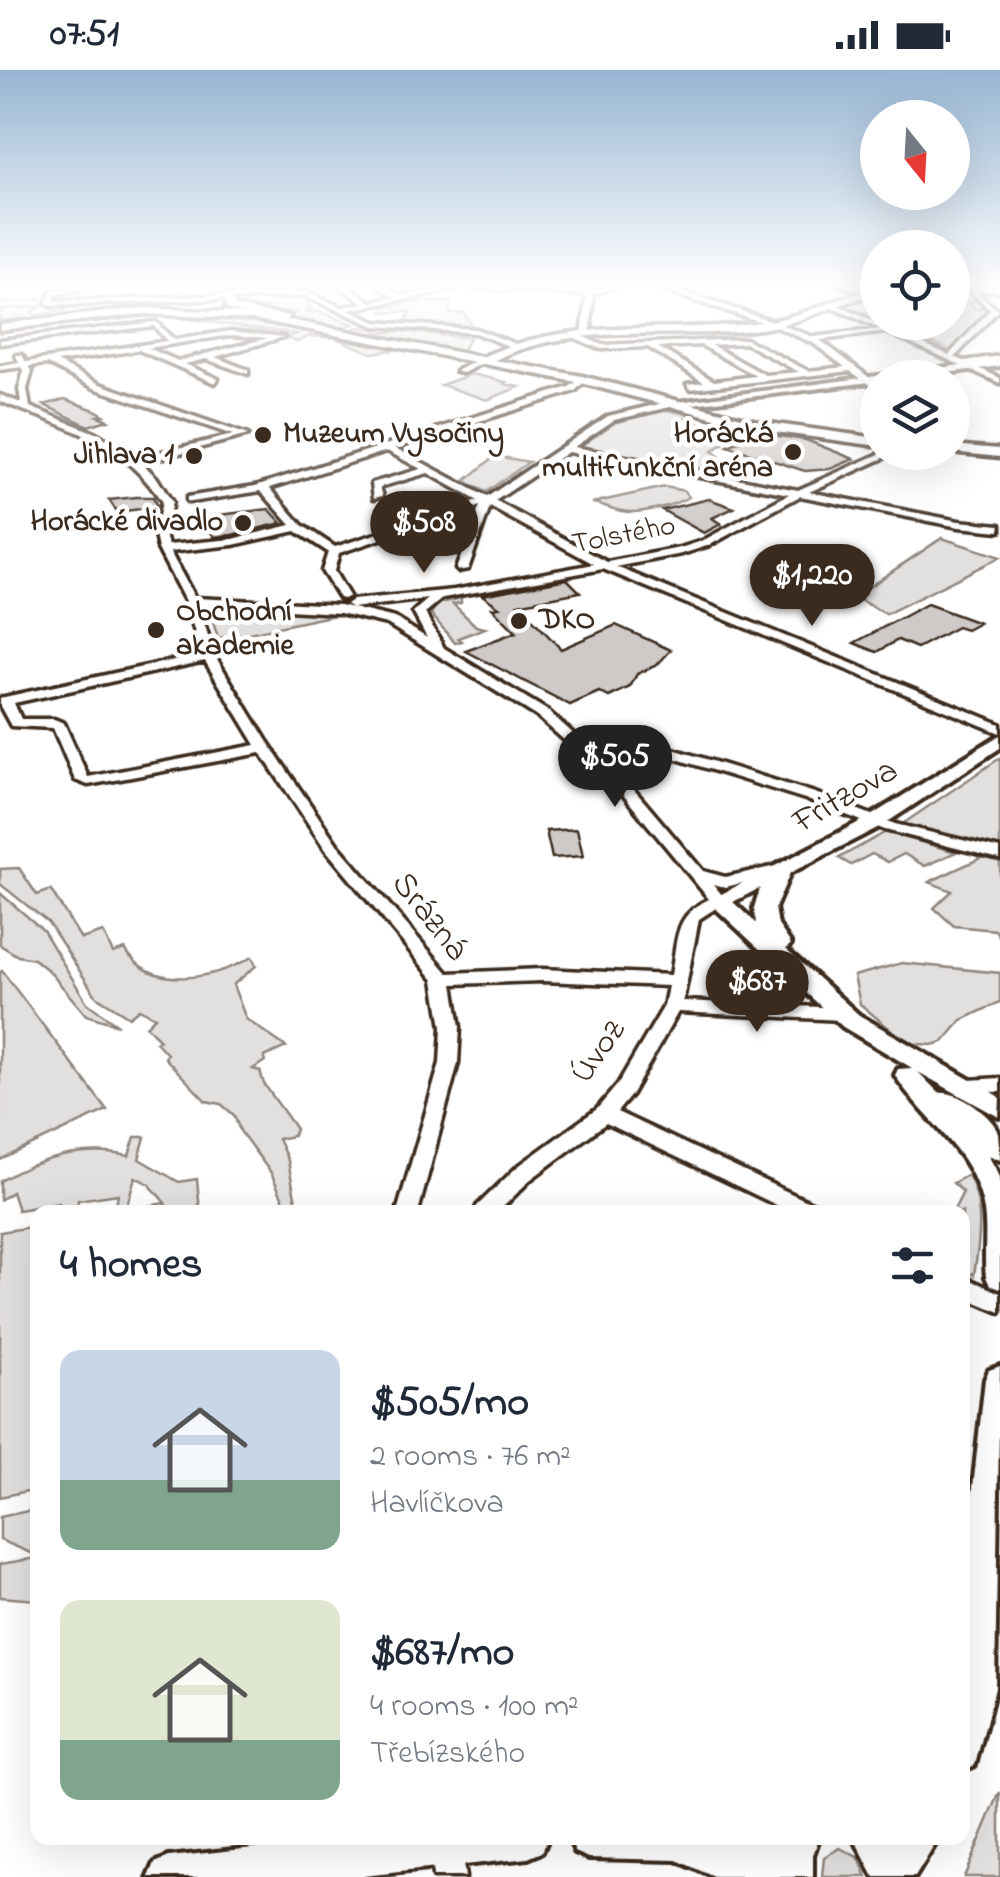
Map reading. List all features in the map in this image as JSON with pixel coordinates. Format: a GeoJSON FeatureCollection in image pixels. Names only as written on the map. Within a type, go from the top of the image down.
{"type":"FeatureCollection","features":[{"type":"Feature","properties":{"kind":"main road"},"geometry":{"type":"LineString","coordinates":[[526,369],[636,392],[710,414],[860,440]]}},
{"type":"Feature","properties":{"kind":"main road"},"geometry":{"type":"LineString","coordinates":[[970,450],[1000,453]]}},
{"type":"Feature","properties":{"kind":"street"},"geometry":{"type":"LineString","coordinates":[[25,369],[26,408]]}},
{"type":"Feature","properties":{"kind":"street"},"geometry":{"type":"LineString","coordinates":[[64,369],[84,381],[164,410],[243,434],[138,461]]}},
{"type":"Feature","properties":{"kind":"street"},"geometry":{"type":"LineString","coordinates":[[189,369],[214,381]]}},
{"type":"Feature","properties":{"kind":"street"},"geometry":{"type":"LineString","coordinates":[[239,369],[245,372]]}},
{"type":"Feature","properties":{"kind":"street"},"geometry":{"type":"LineString","coordinates":[[460,371],[464,369]]}},
{"type":"Feature","properties":{"kind":"street"},"geometry":{"type":"LineString","coordinates":[[690,369],[712,383]]}},
{"type":"Feature","properties":{"kind":"street"},"geometry":{"type":"LineString","coordinates":[[750,369],[762,376]]}},
{"type":"Feature","properties":{"kind":"street"},"geometry":{"type":"LineString","coordinates":[[690,386],[831,369]]}},
{"type":"Feature","properties":{"kind":"street"},"geometry":{"type":"LineString","coordinates":[[975,369],[1000,381]]}},
{"type":"Feature","properties":{"kind":"street"},"geometry":{"type":"LineString","coordinates":[[631,410],[860,379]]}},
{"type":"Feature","properties":{"kind":"street"},"geometry":{"type":"LineString","coordinates":[[191,500],[262,486],[572,389],[582,380]]}},
{"type":"Feature","properties":{"kind":"street"},"geometry":{"type":"LineString","coordinates":[[334,551],[487,502],[594,427],[646,401],[636,392]]}},
{"type":"Feature","properties":{"kind":"street"},"geometry":{"type":"LineString","coordinates":[[0,398],[23,394]]}},
{"type":"Feature","properties":{"kind":"street"},"geometry":{"type":"LineString","coordinates":[[0,398],[117,445],[138,461],[167,502],[160,535],[163,549],[233,542],[298,526]]}},
{"type":"Feature","properties":{"kind":"street"},"geometry":{"type":"LineString","coordinates":[[710,398],[699,406],[710,414]]}},
{"type":"Feature","properties":{"kind":"street"},"geometry":{"type":"LineString","coordinates":[[483,402],[508,408]]}},
{"type":"Feature","properties":{"kind":"street"},"geometry":{"type":"LineString","coordinates":[[9,412],[26,408]]}},
{"type":"Feature","properties":{"kind":"street"},"geometry":{"type":"LineString","coordinates":[[385,446],[606,566],[1000,729]]}},
{"type":"Feature","properties":{"kind":"street"},"geometry":{"type":"LineString","coordinates":[[564,448],[958,524],[1000,528]]}},
{"type":"Feature","properties":{"kind":"street","name":"Tolstého"},"geometry":{"type":"LineString","coordinates":[[287,605],[344,600],[401,602],[606,566],[706,543],[798,493],[860,466]]}},
{"type":"Feature","properties":{"kind":"street"},"geometry":{"type":"LineString","coordinates":[[378,496],[376,485],[430,470]]}},
{"type":"Feature","properties":{"kind":"street"},"geometry":{"type":"LineString","coordinates":[[262,486],[298,526],[334,551]]}},
{"type":"Feature","properties":{"kind":"street"},"geometry":{"type":"LineString","coordinates":[[462,568],[487,502]]}},
{"type":"Feature","properties":{"kind":"street","name":"Srázná"},"geometry":{"type":"LineString","coordinates":[[163,549],[191,601],[209,656],[264,748],[331,847],[443,978],[451,1027],[448,1063],[409,1205]]}},
{"type":"Feature","properties":{"kind":"street"},"geometry":{"type":"LineString","coordinates":[[334,551],[328,571],[344,600]]}},
{"type":"Feature","properties":{"kind":"street"},"geometry":{"type":"LineString","coordinates":[[425,637],[420,609],[454,592]]}},
{"type":"Feature","properties":{"kind":"street"},"geometry":{"type":"LineString","coordinates":[[191,601],[287,605],[372,615],[425,637]]}},
{"type":"Feature","properties":{"kind":"street"},"geometry":{"type":"LineString","coordinates":[[401,602],[402,616],[440,652],[543,714],[576,741],[640,804],[719,901],[907,1075],[959,1129],[984,1171],[996,1206],[1000,1277]]}},
{"type":"Feature","properties":{"kind":"street"},"geometry":{"type":"LineString","coordinates":[[209,656],[4,702],[16,724],[59,726],[82,780],[88,782],[264,748]]}},
{"type":"Feature","properties":{"kind":"street"},"geometry":{"type":"LineString","coordinates":[[576,741],[620,736],[937,840],[1000,854]]}},
{"type":"Feature","properties":{"kind":"street","name":"Fritzova"},"geometry":{"type":"LineString","coordinates":[[719,901],[876,821],[1000,740]]}},
{"type":"Feature","properties":{"kind":"street"},"geometry":{"type":"LineString","coordinates":[[694,874],[725,882],[782,870]]}},
{"type":"Feature","properties":{"kind":"street"},"geometry":{"type":"LineString","coordinates":[[782,870],[768,890],[764,922],[809,982]]}},
{"type":"Feature","properties":{"kind":"street","name":"Úvoz"},"geometry":{"type":"LineString","coordinates":[[492,1205],[524,1172],[604,1114],[625,1089],[673,1006],[691,919],[696,912],[719,901]]}},
{"type":"Feature","properties":{"kind":"street"},"geometry":{"type":"LineString","coordinates":[[443,978],[545,975],[678,981]]}},
{"type":"Feature","properties":{"kind":"street"},"geometry":{"type":"LineString","coordinates":[[673,1006],[846,1018],[957,1086],[997,1133]]}},
{"type":"Feature","properties":{"kind":"street"},"geometry":{"type":"LineString","coordinates":[[907,1075],[997,1133]]}},
{"type":"Feature","properties":{"kind":"street"},"geometry":{"type":"LineString","coordinates":[[957,1086],[1000,1085]]}},
{"type":"Feature","properties":{"kind":"street"},"geometry":{"type":"LineString","coordinates":[[604,1114],[795,1205]]}},
{"type":"Feature","properties":{"kind":"street"},"geometry":{"type":"LineString","coordinates":[[970,1288],[1000,1302]]}},
{"type":"Feature","properties":{"kind":"street"},"geometry":{"type":"LineString","coordinates":[[970,1715],[976,1688],[977,1522],[1000,1379]]}},
{"type":"Feature","properties":{"kind":"street"},"geometry":{"type":"LineString","coordinates":[[169,1877],[446,1854],[492,1845]]}},
{"type":"Feature","properties":{"kind":"street"},"geometry":{"type":"LineString","coordinates":[[685,1845],[714,1852],[747,1877]]}},
{"type":"Feature","properties":{"kind":"street"},"geometry":{"type":"LineString","coordinates":[[741,1845],[761,1853],[790,1877]]}},
{"type":"Feature","properties":{"kind":"street"},"geometry":{"type":"LineString","coordinates":[[790,1877],[796,1845]]}},
{"type":"Feature","properties":{"kind":"street"},"geometry":{"type":"LineString","coordinates":[[878,1845],[894,1875],[914,1845]]}},
{"type":"Feature","properties":{"kind":"shaded area"},"geometry":{"type":"Polygon","coordinates":[[[472,374],[519,387],[487,400],[441,385],[472,374]]]}},
{"type":"Feature","properties":{"kind":"shaded area"},"geometry":{"type":"Polygon","coordinates":[[[661,409],[690,415],[680,422],[749,427],[712,451],[719,456],[705,466],[723,476],[578,448],[618,419],[661,409]]]}},
{"type":"Feature","properties":{"kind":"shaded area"},"geometry":{"type":"Polygon","coordinates":[[[495,456],[529,462],[486,492],[465,481],[495,456]]]}},
{"type":"Feature","properties":{"kind":"shaded area"},"geometry":{"type":"Polygon","coordinates":[[[665,487],[684,491],[689,497],[638,512],[592,503],[665,487]]]}},
{"type":"Feature","properties":{"kind":"shaded area"},"geometry":{"type":"Polygon","coordinates":[[[942,538],[1000,557],[886,614],[854,597],[942,538]]]}},
{"type":"Feature","properties":{"kind":"shaded area"},"geometry":{"type":"Polygon","coordinates":[[[461,598],[461,603],[453,604],[476,626],[485,628],[458,638],[462,641],[455,643],[431,614],[437,604],[461,598]]]}},
{"type":"Feature","properties":{"kind":"shaded area"},"geometry":{"type":"Polygon","coordinates":[[[207,606],[340,614],[225,638],[218,637],[207,606]]]}},
{"type":"Feature","properties":{"kind":"shaded area"},"geometry":{"type":"Polygon","coordinates":[[[1000,758],[1000,848],[898,827],[1000,758]]]}},
{"type":"Feature","properties":{"kind":"shaded area"},"geometry":{"type":"Polygon","coordinates":[[[886,832],[956,852],[925,866],[904,854],[888,862],[872,854],[851,865],[839,858],[886,832]]]}},
{"type":"Feature","properties":{"kind":"shaded area"},"geometry":{"type":"Polygon","coordinates":[[[987,855],[1000,858],[1000,937],[995,930],[954,926],[934,908],[952,891],[929,882],[987,855]]]}},
{"type":"Feature","properties":{"kind":"shaded area"},"geometry":{"type":"Polygon","coordinates":[[[19,868],[37,895],[51,890],[81,939],[103,932],[113,953],[125,949],[151,972],[167,976],[203,975],[252,957],[256,966],[233,985],[246,1019],[286,1047],[264,1057],[265,1061],[253,1069],[260,1071],[264,1084],[296,1129],[293,1136],[278,1139],[288,1161],[297,1205],[286,1205],[271,1173],[240,1131],[234,1115],[221,1104],[206,1101],[165,1058],[167,1054],[156,1042],[160,1040],[146,1026],[155,1017],[139,1009],[129,1017],[96,996],[48,922],[0,884],[0,869],[19,868]]]}},
{"type":"Feature","properties":{"kind":"shaded area"},"geometry":{"type":"Polygon","coordinates":[[[0,893],[43,930],[87,1003],[118,1025],[86,1015],[49,971],[34,959],[18,956],[0,945],[0,893]]]}},
{"type":"Feature","properties":{"kind":"shaded area"},"geometry":{"type":"Polygon","coordinates":[[[902,963],[1000,973],[1000,1002],[962,1020],[943,1042],[907,1043],[860,1004],[854,976],[902,963]]]}},
{"type":"Feature","properties":{"kind":"shaded area"},"geometry":{"type":"Polygon","coordinates":[[[0,972],[107,1110],[0,1160],[0,972]]]}},
{"type":"Feature","properties":{"kind":"shaded area"},"geometry":{"type":"Polygon","coordinates":[[[135,1137],[145,1137],[139,1159],[179,1182],[197,1179],[199,1205],[153,1205],[165,1203],[149,1184],[135,1177],[127,1205],[116,1205],[118,1194],[78,1200],[77,1205],[30,1205],[18,1210],[12,1192],[0,1200],[0,1181],[46,1160],[96,1152],[129,1156],[135,1137]]]}},
{"type":"Feature","properties":{"kind":"shaded area"},"geometry":{"type":"Polygon","coordinates":[[[968,1175],[977,1198],[979,1237],[974,1275],[970,1273],[970,1205],[956,1205],[963,1192],[953,1183],[968,1175]]]}},
{"type":"Feature","properties":{"kind":"shaded area"},"geometry":{"type":"Polygon","coordinates":[[[30,1227],[30,1491],[0,1497],[0,1232],[30,1227]]]}},
{"type":"Feature","properties":{"kind":"shaded area"},"geometry":{"type":"Polygon","coordinates":[[[30,1511],[30,1553],[0,1540],[0,1517],[30,1511]]]}},
{"type":"Feature","properties":{"kind":"shaded area"},"geometry":{"type":"Polygon","coordinates":[[[30,1559],[30,1599],[0,1597],[0,1564],[30,1559]]]}},
{"type":"Feature","properties":{"kind":"shaded area"},"geometry":{"type":"Polygon","coordinates":[[[1000,1792],[1000,1877],[964,1877],[1000,1792]]]}},
{"type":"Feature","properties":{"kind":"shaded area"},"geometry":{"type":"Polygon","coordinates":[[[840,1848],[859,1858],[867,1877],[822,1877],[824,1857],[840,1848]]]}},
{"type":"Feature","properties":{"kind":"building"},"geometry":{"type":"Polygon","coordinates":[[[65,399],[97,411],[104,415],[98,416],[108,420],[88,426],[44,405],[65,399]]]}},
{"type":"Feature","properties":{"kind":"building","name":"Horácká multifunkční aréna"},"geometry":{"type":"Polygon","coordinates":[[[758,433],[806,440],[854,459],[830,469],[805,471],[728,446],[758,433]]]}},
{"type":"Feature","properties":{"kind":"building"},"geometry":{"type":"Polygon","coordinates":[[[153,497],[157,507],[117,512],[109,500],[153,497]]]}},
{"type":"Feature","properties":{"kind":"building"},"geometry":{"type":"Polygon","coordinates":[[[709,499],[734,508],[712,518],[721,524],[704,533],[662,510],[709,499]]]}},
{"type":"Feature","properties":{"kind":"building","name":"Horácké divadlo"},"geometry":{"type":"Polygon","coordinates":[[[269,509],[282,523],[232,535],[214,537],[202,517],[269,509]]]}},
{"type":"Feature","properties":{"kind":"building"},"geometry":{"type":"Polygon","coordinates":[[[567,579],[580,592],[518,604],[561,649],[616,625],[671,650],[657,665],[637,674],[630,687],[609,697],[599,692],[570,705],[466,651],[516,632],[492,608],[499,607],[482,595],[567,579]]]}},
{"type":"Feature","properties":{"kind":"building"},"geometry":{"type":"Polygon","coordinates":[[[927,604],[979,623],[966,630],[957,627],[917,648],[898,640],[877,652],[854,643],[927,604]]]}},
{"type":"Feature","properties":{"kind":"building"},"geometry":{"type":"Polygon","coordinates":[[[577,829],[583,856],[552,858],[546,831],[577,829]]]}},
{"type":"Feature","properties":{"kind":"place","name":"Muzeum Vysočiny"},"geometry":{"type":"Point","coordinates":[263,435]}},
{"type":"Feature","properties":{"kind":"place","name":"Horácká multifunkční aréna"},"geometry":{"type":"Point","coordinates":[793,452]}},
{"type":"Feature","properties":{"kind":"place","name":"Jihlava 1"},"geometry":{"type":"Point","coordinates":[194,456]}},
{"type":"Feature","properties":{"kind":"place","name":"Horácké divadlo"},"geometry":{"type":"Point","coordinates":[243,523]}},
{"type":"Feature","properties":{"kind":"place","name":"DKO"},"geometry":{"type":"Point","coordinates":[519,621]}},
{"type":"Feature","properties":{"kind":"place","name":"Obchodní akademie"},"geometry":{"type":"Point","coordinates":[156,630]}}]}
